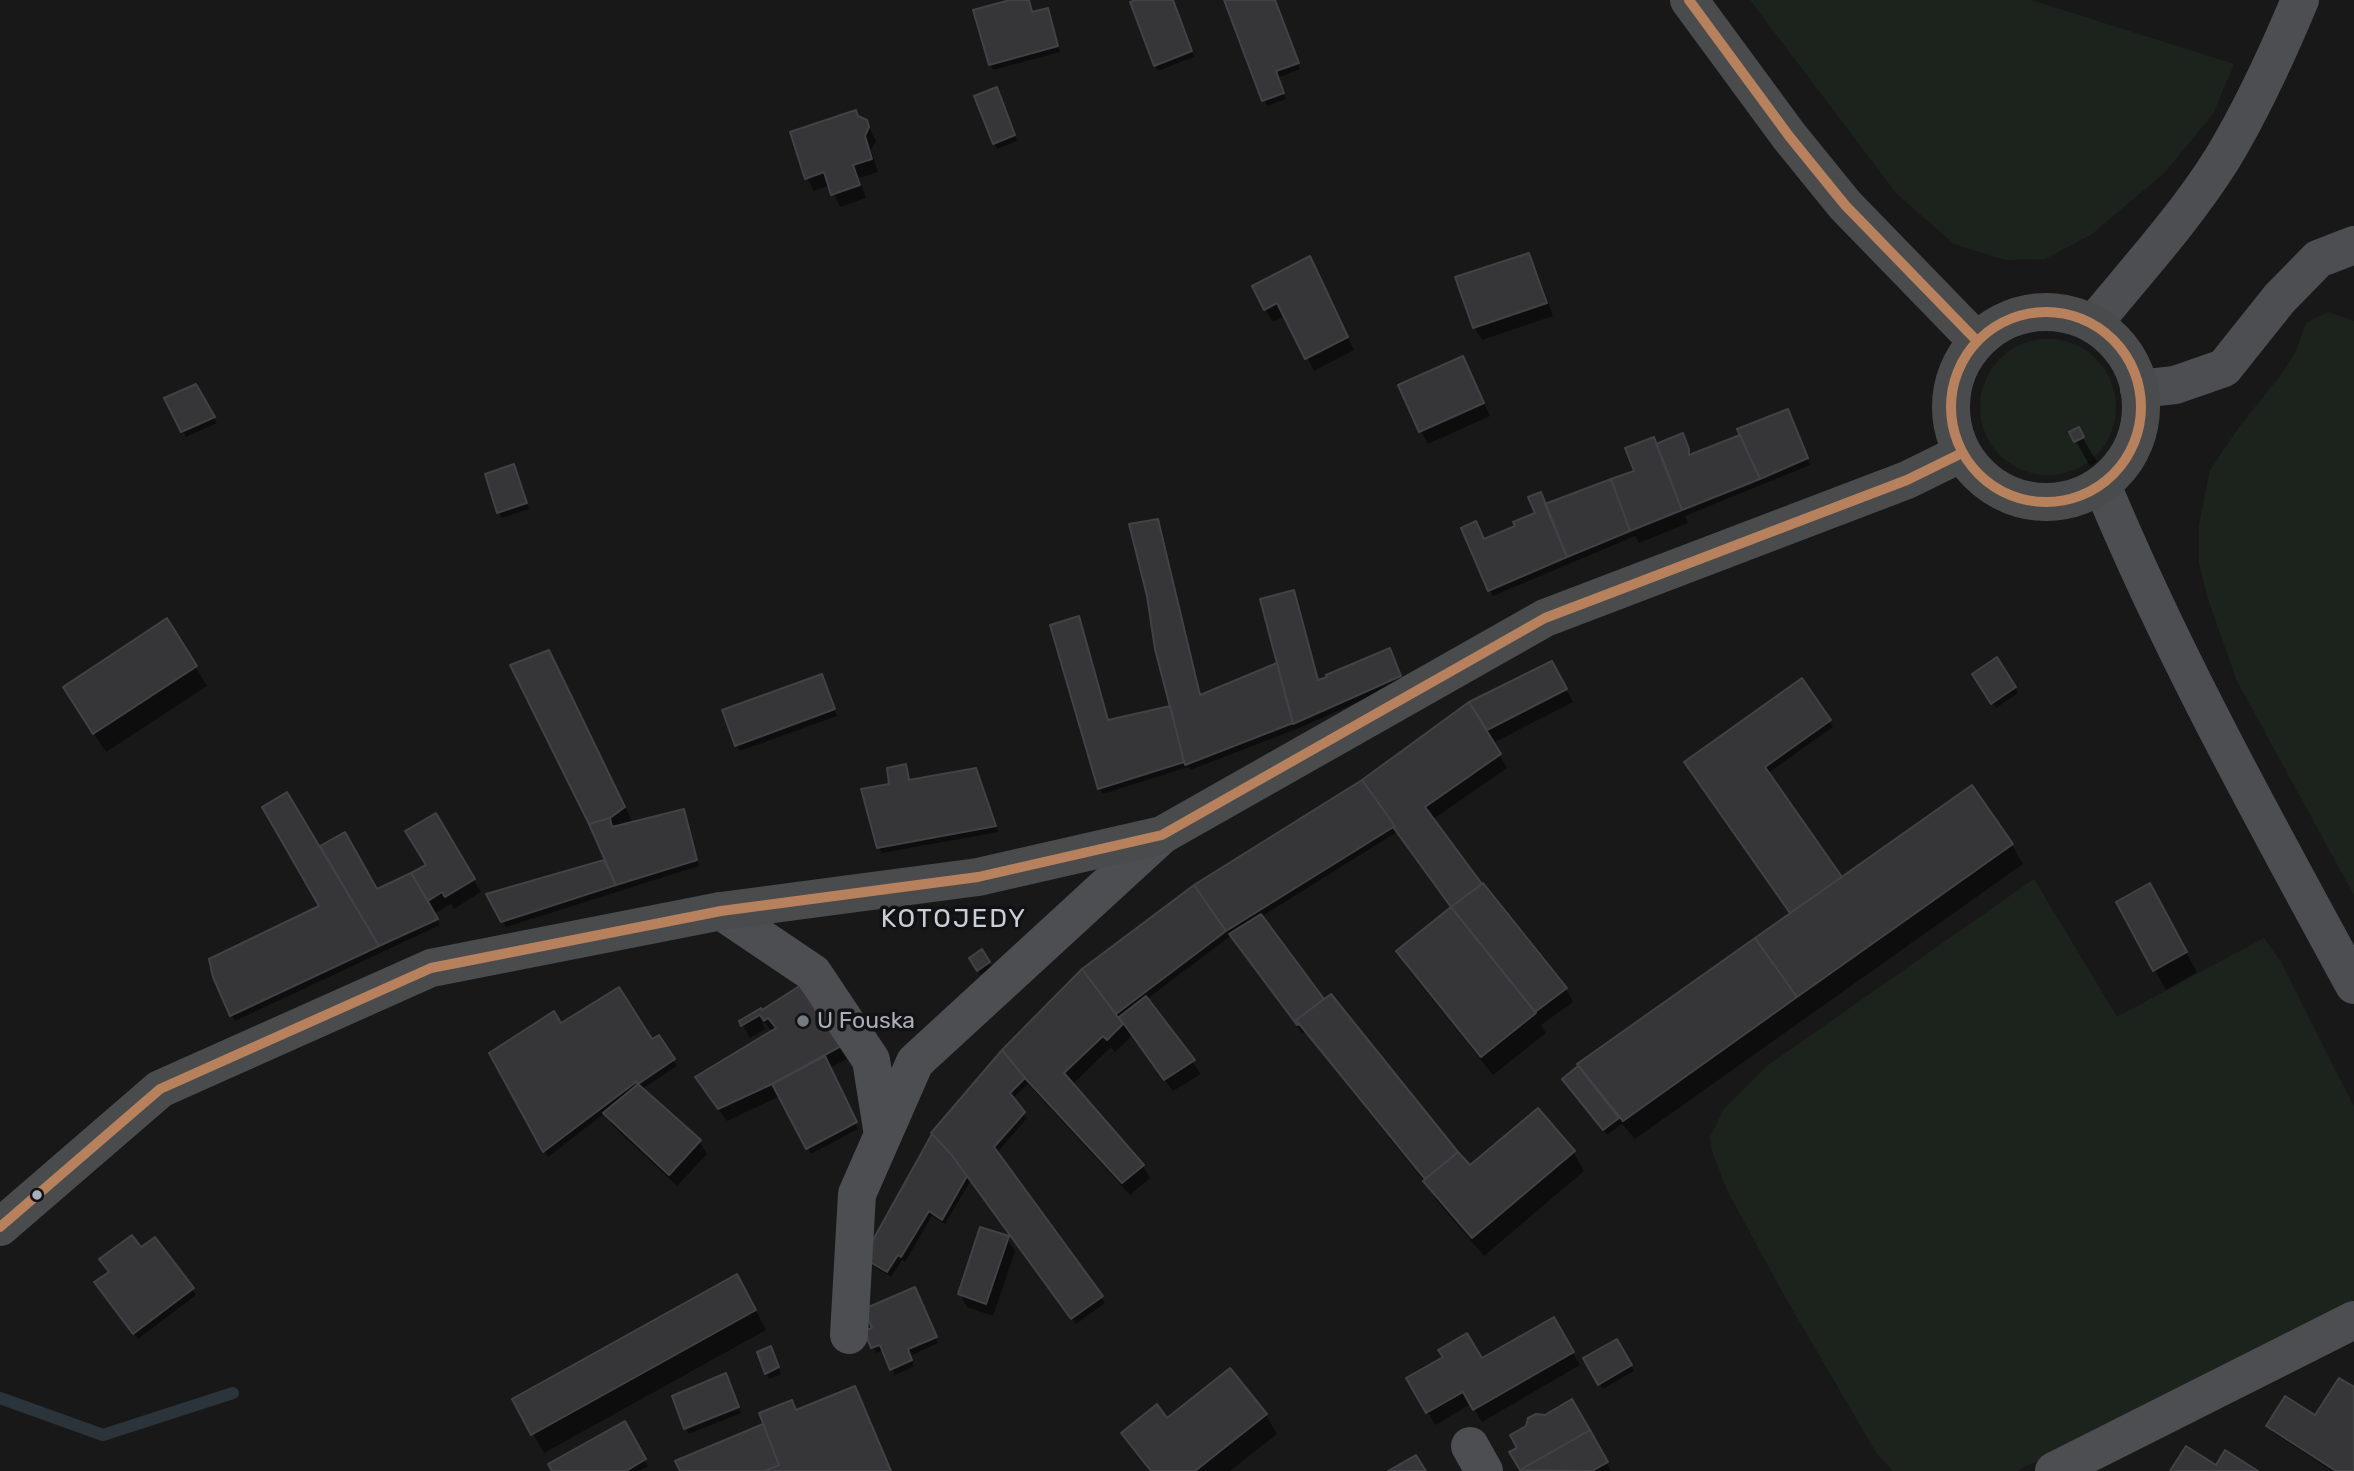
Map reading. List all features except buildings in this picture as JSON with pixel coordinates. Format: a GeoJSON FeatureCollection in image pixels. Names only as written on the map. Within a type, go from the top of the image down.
{"type":"FeatureCollection","features":[{"type":"Feature","properties":{"kind":"main road"},"geometry":{"type":"LineString","coordinates":[[1689,0],[1789,136],[1845,205],[1977,341]]}},
{"type":"Feature","properties":{"kind":"main road"},"geometry":{"type":"LineString","coordinates":[[2032,312],[2064,313],[2093,324],[2114,341],[2130,363],[2140,389],[2141,416],[2135,443],[2121,467],[2102,485],[2081,496],[2054,503],[2026,501],[1998,490],[1975,471],[1962,453],[1954,432],[1952,389],[1965,357],[1977,341],[2002,322],[2032,312]]}},
{"type":"Feature","properties":{"kind":"main road"},"geometry":{"type":"LineString","coordinates":[[0,1227],[160,1088],[431,968],[721,911],[978,877],[1161,835],[1545,618],[1907,480],[1962,453]]}},
{"type":"Feature","properties":{"kind":"street"},"geometry":{"type":"LineString","coordinates":[[2093,324],[2191,203],[2220,161],[2270,71],[2300,0]]}},
{"type":"Feature","properties":{"kind":"street"},"geometry":{"type":"LineString","coordinates":[[2140,389],[2175,385],[2224,368],[2279,299],[2318,259],[2354,245]]}},
{"type":"Feature","properties":{"kind":"street"},"geometry":{"type":"LineString","coordinates":[[2102,485],[2171,642],[2354,985]]}},
{"type":"Feature","properties":{"kind":"street"},"geometry":{"type":"LineString","coordinates":[[849,1335],[857,1194],[915,1062],[1161,835]]}},
{"type":"Feature","properties":{"kind":"street"},"geometry":{"type":"LineString","coordinates":[[721,911],[813,973],[871,1060],[883,1135]]}},
{"type":"Feature","properties":{"kind":"street"},"geometry":{"type":"LineString","coordinates":[[2054,1471],[2354,1320]]}},
{"type":"Feature","properties":{"kind":"shaded area"},"geometry":{"type":"Polygon","coordinates":[[[1750,0],[2031,0],[2234,64],[2213,114],[2164,173],[2092,234],[2045,259],[2005,260],[1954,244],[1897,194],[1750,0]]]}},
{"type":"Feature","properties":{"kind":"shaded area"},"geometry":{"type":"Polygon","coordinates":[[[2328,312],[2354,321],[2354,895],[2237,681],[2208,599],[2199,563],[2199,525],[2210,470],[2240,426],[2280,376],[2296,351],[2306,323],[2328,312]]]}},
{"type":"Feature","properties":{"kind":"shaded area"},"geometry":{"type":"Polygon","coordinates":[[[2048,339],[2074,344],[2096,359],[2111,381],[2116,407],[2111,433],[2096,455],[2074,470],[2048,475],[2022,470],[2000,455],[1985,433],[1980,407],[1985,381],[2000,359],[2022,344],[2048,339]]]}},
{"type":"Feature","properties":{"kind":"shaded area"},"geometry":{"type":"Polygon","coordinates":[[[2034,879],[2117,1017],[2264,938],[2281,962],[2354,1107],[2354,1300],[2017,1471],[1893,1471],[1877,1454],[1784,1295],[1727,1190],[1712,1151],[1710,1137],[1724,1109],[1767,1066],[2034,879]]]}},
{"type":"Feature","properties":{"kind":"waterway"},"geometry":{"type":"LineString","coordinates":[[0,1398],[103,1435],[233,1393]]}},
{"type":"Feature","properties":{"kind":"transit line"},"geometry":{"type":"LineString","coordinates":[[1689,0],[1789,136],[1845,205],[1977,341]]}},
{"type":"Feature","properties":{"kind":"transit line"},"geometry":{"type":"LineString","coordinates":[[2046,312],[2082,319],[2113,340],[2134,371],[2141,407],[2134,443],[2113,474],[2082,495],[2046,502],[2010,495],[1979,474],[1958,443],[1951,407],[1958,371],[1979,340],[2010,319],[2046,312]]}},
{"type":"Feature","properties":{"kind":"transit line"},"geometry":{"type":"LineString","coordinates":[[0,1227],[160,1089],[431,968],[721,911],[978,877],[1162,835],[1545,618],[1907,480],[1962,453]]}},
{"type":"Feature","properties":{"kind":"place","name":"U Fouska"},"geometry":{"type":"Point","coordinates":[803,1021]}},
{"type":"Feature","properties":{"kind":"district","name":"KOTOJEDY"},"geometry":{"type":"Point","coordinates":[954,919]}}]}
